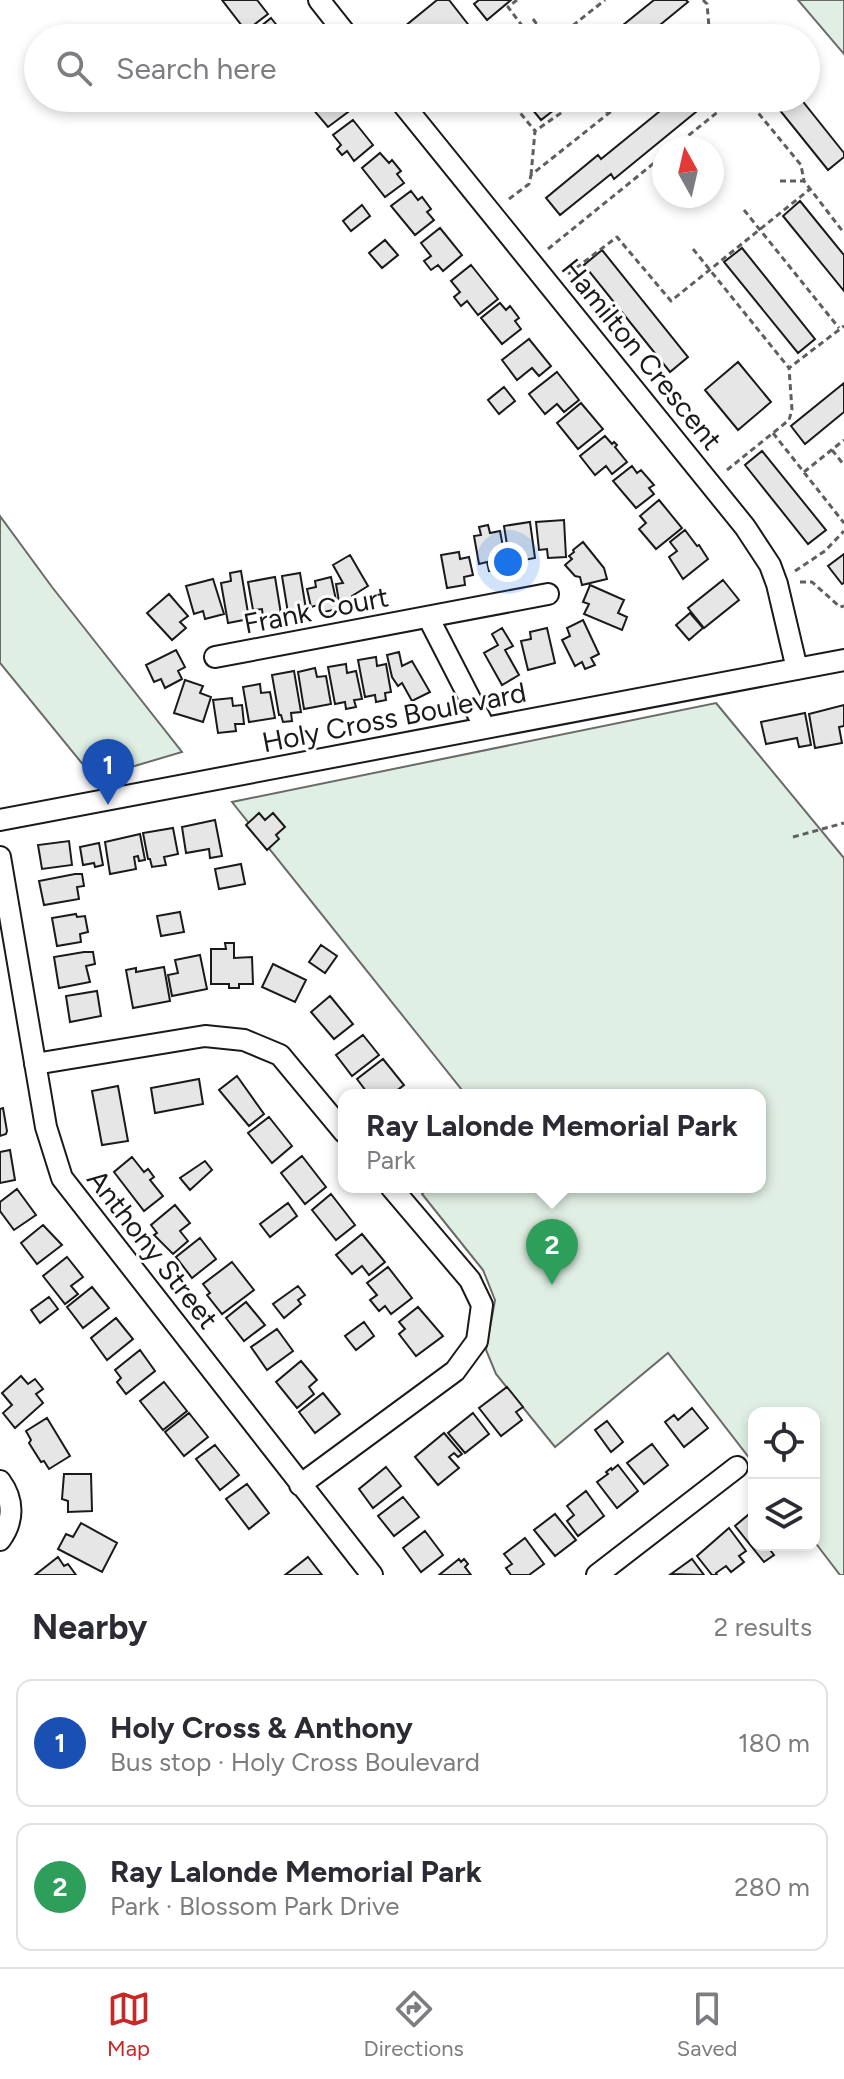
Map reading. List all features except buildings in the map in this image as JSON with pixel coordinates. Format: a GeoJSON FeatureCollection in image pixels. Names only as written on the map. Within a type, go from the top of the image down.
{"type":"FeatureCollection","features":[{"type":"Feature","properties":{"kind":"street"},"geometry":{"type":"LineString","coordinates":[[319,0],[338,24]]}},
{"type":"Feature","properties":{"kind":"street","name":"Hamilton Crescent"},"geometry":{"type":"LineString","coordinates":[[409,112],[745,527],[770,565],[777,584],[797,669]]}},
{"type":"Feature","properties":{"kind":"street","name":"Frank Court"},"geometry":{"type":"LineString","coordinates":[[215,657],[548,594]]}},
{"type":"Feature","properties":{"kind":"street"},"geometry":{"type":"LineString","coordinates":[[428,617],[485,728]]}},
{"type":"Feature","properties":{"kind":"street","name":"Holy Cross Boulevard"},"geometry":{"type":"LineString","coordinates":[[0,820],[844,660]]}},
{"type":"Feature","properties":{"kind":"street","name":"Anthony Street"},"geometry":{"type":"LineString","coordinates":[[0,857],[46,1127],[62,1178],[372,1575]]}},
{"type":"Feature","properties":{"kind":"street"},"geometry":{"type":"LineString","coordinates":[[35,1064],[205,1036],[244,1040],[280,1055],[338,1125]]}},
{"type":"Feature","properties":{"kind":"street"},"geometry":{"type":"LineString","coordinates":[[300,1485],[455,1371],[477,1341],[482,1305],[470,1280],[396,1193]]}},
{"type":"Feature","properties":{"kind":"street"},"geometry":{"type":"LineString","coordinates":[[597,1575],[737,1467]]}},
{"type":"Feature","properties":{"kind":"street"},"geometry":{"type":"LineString","coordinates":[[0,1481],[10,1500],[11,1515],[0,1540]]}},
{"type":"Feature","properties":{"kind":"path"},"geometry":{"type":"LineString","coordinates":[[517,0],[508,7],[521,24]]}},
{"type":"Feature","properties":{"kind":"path"},"geometry":{"type":"LineString","coordinates":[[575,24],[605,0]]}},
{"type":"Feature","properties":{"kind":"path"},"geometry":{"type":"LineString","coordinates":[[703,0],[707,4],[709,24]]}},
{"type":"Feature","properties":{"kind":"path"},"geometry":{"type":"LineString","coordinates":[[533,19],[537,24]]}},
{"type":"Feature","properties":{"kind":"path"},"geometry":{"type":"LineString","coordinates":[[509,199],[529,184],[531,175],[535,131],[519,112]]}},
{"type":"Feature","properties":{"kind":"path"},"geometry":{"type":"LineString","coordinates":[[535,131],[562,112]]}},
{"type":"Feature","properties":{"kind":"path"},"geometry":{"type":"LineString","coordinates":[[531,175],[610,112]]}},
{"type":"Feature","properties":{"kind":"path"},"geometry":{"type":"LineString","coordinates":[[688,136],[718,112]]}},
{"type":"Feature","properties":{"kind":"path"},"geometry":{"type":"LineString","coordinates":[[757,112],[801,165],[804,181],[844,233]]}},
{"type":"Feature","properties":{"kind":"path"},"geometry":{"type":"LineString","coordinates":[[548,249],[652,165]]}},
{"type":"Feature","properties":{"kind":"path"},"geometry":{"type":"LineString","coordinates":[[780,181],[804,181]]}},
{"type":"Feature","properties":{"kind":"path"},"geometry":{"type":"LineString","coordinates":[[568,274],[617,237],[671,301],[810,189]]}},
{"type":"Feature","properties":{"kind":"path"},"geometry":{"type":"LineString","coordinates":[[744,210],[842,327],[789,368]]}},
{"type":"Feature","properties":{"kind":"path"},"geometry":{"type":"LineString","coordinates":[[693,249],[789,368],[792,410],[789,420],[727,470]]}},
{"type":"Feature","properties":{"kind":"path"},"geometry":{"type":"LineString","coordinates":[[773,433],[844,523]]}},
{"type":"Feature","properties":{"kind":"path"},"geometry":{"type":"LineString","coordinates":[[804,472],[844,440]]}},
{"type":"Feature","properties":{"kind":"path"},"geometry":{"type":"LineString","coordinates":[[832,450],[844,465]]}},
{"type":"Feature","properties":{"kind":"path"},"geometry":{"type":"LineString","coordinates":[[795,571],[825,551],[844,531]]}},
{"type":"Feature","properties":{"kind":"path"},"geometry":{"type":"LineString","coordinates":[[800,582],[812,582],[840,607],[844,606]]}},
{"type":"Feature","properties":{"kind":"path"},"geometry":{"type":"LineString","coordinates":[[793,837],[844,823]]}},
{"type":"Feature","properties":{"kind":"green space"},"geometry":{"type":"Polygon","coordinates":[[[798,0],[844,0],[844,54],[820,24],[798,0]]]}},
{"type":"Feature","properties":{"kind":"green space"},"geometry":{"type":"Polygon","coordinates":[[[0,516],[182,752],[94,778],[0,663],[0,516]]]}},
{"type":"Feature","properties":{"kind":"green space"},"geometry":{"type":"Polygon","coordinates":[[[716,703],[844,858],[844,1575],[840,1575],[820,1549],[820,1407],[748,1407],[748,1456],[668,1353],[555,1447],[496,1374],[486,1350],[495,1300],[483,1270],[422,1194],[766,1193],[766,1089],[461,1089],[232,802],[716,703]]]}},
{"type":"Feature","properties":{"kind":"place","name":"Holy Cross & Anthony"},"geometry":{"type":"Point","coordinates":[108,805]}},
{"type":"Feature","properties":{"kind":"place","name":"Ray Lalonde Memorial Park"},"geometry":{"type":"Point","coordinates":[552,1285]}}]}
